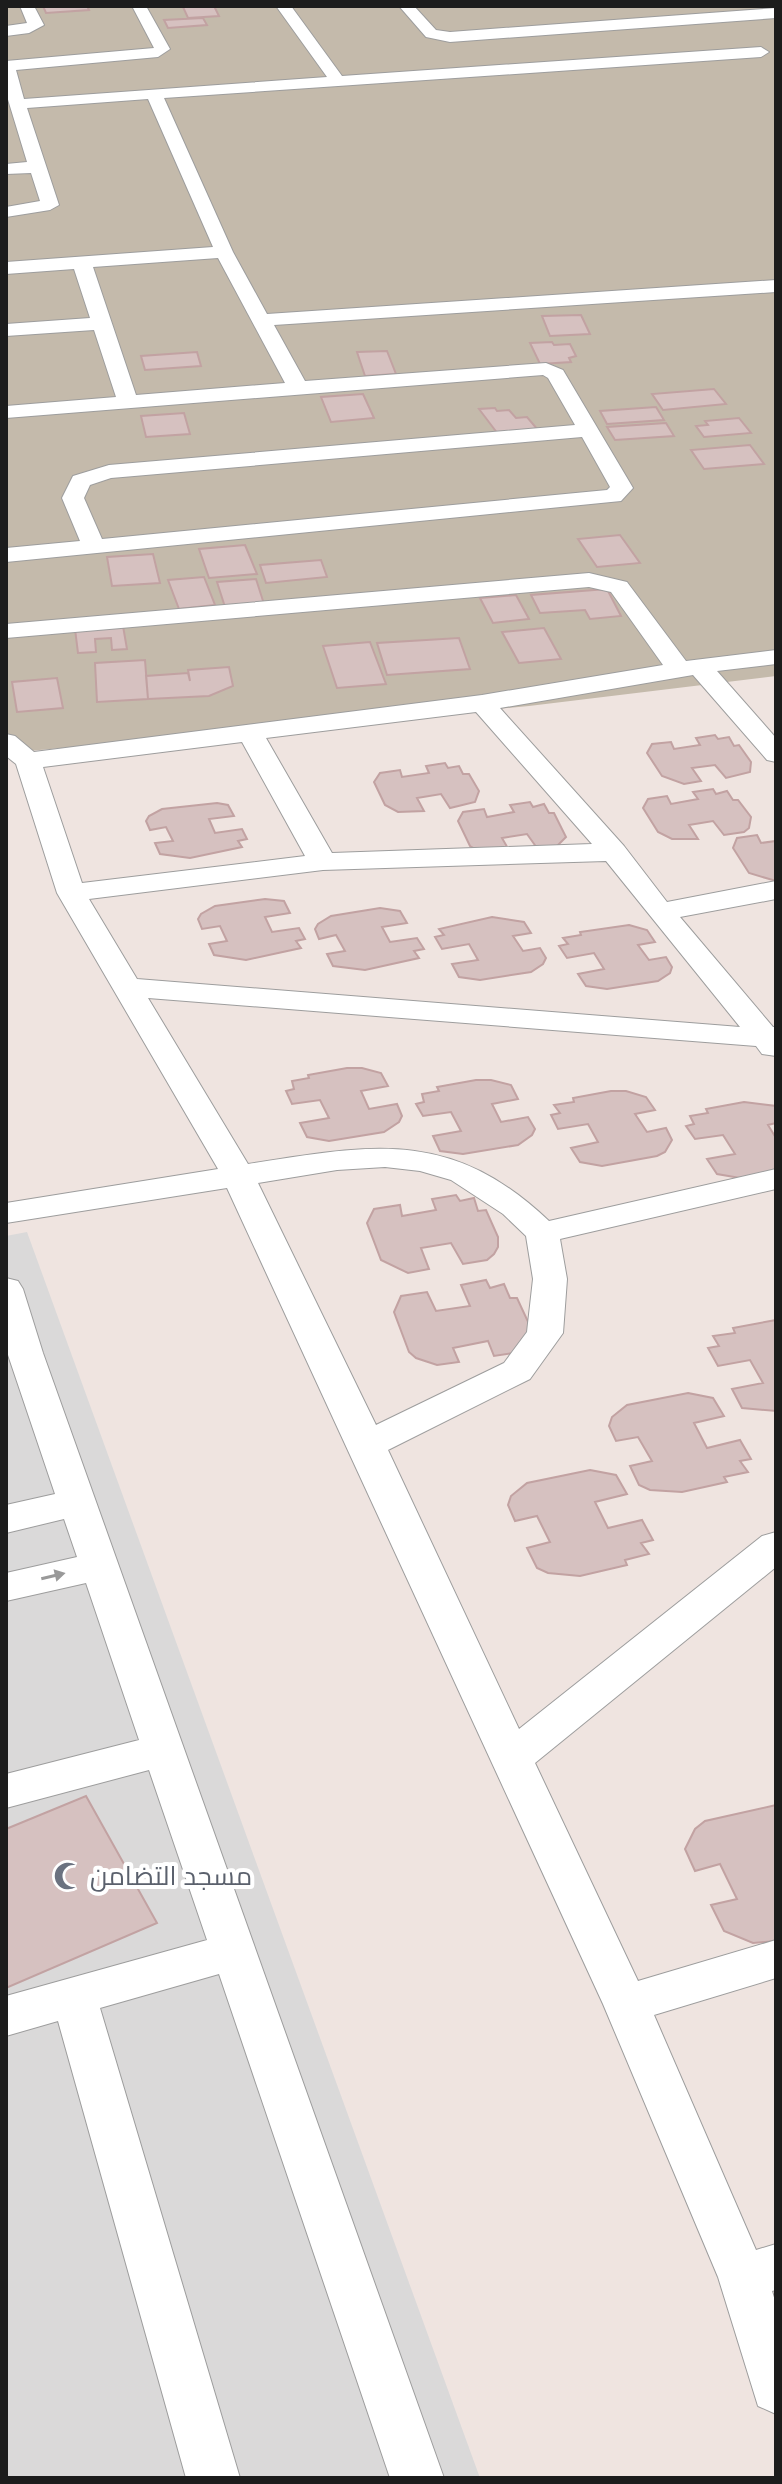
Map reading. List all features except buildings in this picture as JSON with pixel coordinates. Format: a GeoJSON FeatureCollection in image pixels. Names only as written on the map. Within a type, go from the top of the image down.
{"type":"FeatureCollection","features":[{"type":"Feature","properties":{"kind":"street"},"geometry":{"type":"LineString","coordinates":[[6,31],[24,30],[36,25],[27,6]]}},
{"type":"Feature","properties":{"kind":"street"},"geometry":{"type":"LineString","coordinates":[[6,212],[50,205],[7,66],[158,52],[162,49],[139,6]]}},
{"type":"Feature","properties":{"kind":"street"},"geometry":{"type":"LineString","coordinates":[[283,6],[338,81]]}},
{"type":"Feature","properties":{"kind":"street"},"geometry":{"type":"LineString","coordinates":[[406,6],[431,34],[450,37],[776,13]]}},
{"type":"Feature","properties":{"kind":"street"},"geometry":{"type":"LineString","coordinates":[[720,16],[776,65]]}},
{"type":"Feature","properties":{"kind":"street"},"geometry":{"type":"LineString","coordinates":[[17,104],[761,52]]}},
{"type":"Feature","properties":{"kind":"street"},"geometry":{"type":"LineString","coordinates":[[154,94],[224,252],[298,388]]}},
{"type":"Feature","properties":{"kind":"street"},"geometry":{"type":"LineString","coordinates":[[6,169],[38,167]]}},
{"type":"Feature","properties":{"kind":"street"},"geometry":{"type":"LineString","coordinates":[[6,268],[224,252]]}},
{"type":"Feature","properties":{"kind":"street"},"geometry":{"type":"LineString","coordinates":[[82,263],[128,402]]}},
{"type":"Feature","properties":{"kind":"street"},"geometry":{"type":"LineString","coordinates":[[260,320],[776,286]]}},
{"type":"Feature","properties":{"kind":"street"},"geometry":{"type":"LineString","coordinates":[[6,330],[103,323]]}},
{"type":"Feature","properties":{"kind":"street"},"geometry":{"type":"LineString","coordinates":[[6,412],[546,369],[556,374],[622,488],[613,496],[6,555]]}},
{"type":"Feature","properties":{"kind":"street"},"geometry":{"type":"LineString","coordinates":[[94,546],[73,498],[81,481],[109,472],[588,430]]}},
{"type":"Feature","properties":{"kind":"street"},"geometry":{"type":"LineString","coordinates":[[6,631],[589,580],[619,587],[689,668],[776,754]]}},
{"type":"Feature","properties":{"kind":"street"},"geometry":{"type":"LineString","coordinates":[[776,657],[689,668],[482,703],[250,733],[17,751],[71,893],[238,1175],[626,2004],[760,2272],[776,2389]]}},
{"type":"Feature","properties":{"kind":"street"},"geometry":{"type":"LineString","coordinates":[[482,703],[614,852],[660,912],[773,1042]]}},
{"type":"Feature","properties":{"kind":"street"},"geometry":{"type":"LineString","coordinates":[[250,733],[323,862]]}},
{"type":"Feature","properties":{"kind":"street"},"geometry":{"type":"LineString","coordinates":[[71,893],[323,862],[614,852]]}},
{"type":"Feature","properties":{"kind":"street"},"geometry":{"type":"LineString","coordinates":[[660,912],[776,890]]}},
{"type":"Feature","properties":{"kind":"street"},"geometry":{"type":"LineString","coordinates":[[127,987],[773,1042]]}},
{"type":"Feature","properties":{"kind":"street"},"geometry":{"type":"LineString","coordinates":[[6,1213],[337,1160],[385,1157],[423,1161],[463,1173],[515,1207],[542,1233],[550,1279],[545,1333],[517,1371],[367,1445]]}},
{"type":"Feature","properties":{"kind":"street"},"geometry":{"type":"LineString","coordinates":[[542,1233],[776,1179]]}},
{"type":"Feature","properties":{"kind":"street"},"geometry":{"type":"LineString","coordinates":[[6,1289],[16,1355],[78,1502],[417,2478]]}},
{"type":"Feature","properties":{"kind":"street"},"geometry":{"type":"LineString","coordinates":[[6,1519],[78,1502]]}},
{"type":"Feature","properties":{"kind":"street"},"geometry":{"type":"LineString","coordinates":[[512,1758],[776,1546]]}},
{"type":"Feature","properties":{"kind":"street"},"geometry":{"type":"LineString","coordinates":[[6,1587],[99,1566]]}},
{"type":"Feature","properties":{"kind":"street"},"geometry":{"type":"LineString","coordinates":[[6,1791],[165,1750]]}},
{"type":"Feature","properties":{"kind":"street"},"geometry":{"type":"LineString","coordinates":[[6,2016],[235,1951]]}},
{"type":"Feature","properties":{"kind":"street"},"geometry":{"type":"LineString","coordinates":[[626,2004],[776,1959]]}},
{"type":"Feature","properties":{"kind":"street"},"geometry":{"type":"LineString","coordinates":[[74,1996],[213,2478]]}},
{"type":"Feature","properties":{"kind":"shaded area"},"geometry":{"type":"Polygon","coordinates":[[[6,6],[776,6],[776,676],[529,706],[6,753],[6,6]]]}},
{"type":"Feature","properties":{"kind":"shaded area"},"geometry":{"type":"Polygon","coordinates":[[[27,1232],[480,2478],[6,2478],[6,1236],[27,1232]]]}},
{"type":"Feature","properties":{"kind":"place","name":"مسجد التضامن"},"geometry":{"type":"Point","coordinates":[68,1876]}}]}
